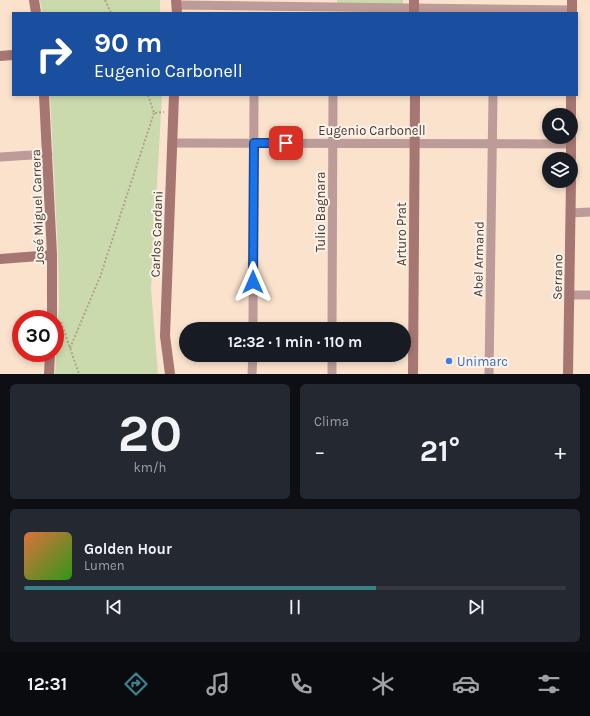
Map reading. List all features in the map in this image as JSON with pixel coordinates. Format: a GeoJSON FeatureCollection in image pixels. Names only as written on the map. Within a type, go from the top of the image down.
{"type":"FeatureCollection","features":[{"type":"Feature","properties":{"kind":"main road"},"geometry":{"type":"LineString","coordinates":[[34,0],[36,12]]}},
{"type":"Feature","properties":{"kind":"main road"},"geometry":{"type":"LineString","coordinates":[[0,56],[12,55]]}},
{"type":"Feature","properties":{"kind":"main road","name":"José Miguel Carrera"},"geometry":{"type":"LineString","coordinates":[[44,96],[48,154],[53,310]]}},
{"type":"Feature","properties":{"kind":"main road","name":"Carlos Cardani"},"geometry":{"type":"LineString","coordinates":[[170,374],[165,336],[174,96]]}},
{"type":"Feature","properties":{"kind":"main road","name":"Arturo Prat"},"geometry":{"type":"LineString","coordinates":[[413,374],[415,96]]}},
{"type":"Feature","properties":{"kind":"main road"},"geometry":{"type":"LineString","coordinates":[[571,96],[571,108]]}},
{"type":"Feature","properties":{"kind":"main road","name":"Serrano"},"geometry":{"type":"LineString","coordinates":[[568,374],[571,188]]}},
{"type":"Feature","properties":{"kind":"main road"},"geometry":{"type":"LineString","coordinates":[[0,259],[52,255]]}},
{"type":"Feature","properties":{"kind":"main road"},"geometry":{"type":"LineString","coordinates":[[49,374],[50,362]]}},
{"type":"Feature","properties":{"kind":"street"},"geometry":{"type":"LineString","coordinates":[[177,6],[253,10],[332,7],[572,8]]}},
{"type":"Feature","properties":{"kind":"street"},"geometry":{"type":"LineString","coordinates":[[253,322],[254,96]]}},
{"type":"Feature","properties":{"kind":"street","name":"Tulio Bagnara"},"geometry":{"type":"LineString","coordinates":[[332,322],[333,96]]}},
{"type":"Feature","properties":{"kind":"street","name":"Abel Armand"},"geometry":{"type":"LineString","coordinates":[[489,374],[493,96]]}},
{"type":"Feature","properties":{"kind":"street","name":"Eugenio Carbonell"},"geometry":{"type":"LineString","coordinates":[[172,143],[493,144],[542,142]]}},
{"type":"Feature","properties":{"kind":"street"},"geometry":{"type":"LineString","coordinates":[[0,157],[48,154]]}},
{"type":"Feature","properties":{"kind":"street"},"geometry":{"type":"LineString","coordinates":[[570,213],[590,212]]}},
{"type":"Feature","properties":{"kind":"street"},"geometry":{"type":"LineString","coordinates":[[570,295],[590,295]]}},
{"type":"Feature","properties":{"kind":"street"},"geometry":{"type":"LineString","coordinates":[[252,374],[253,362]]}},
{"type":"Feature","properties":{"kind":"street"},"geometry":{"type":"LineString","coordinates":[[332,362],[332,374]]}},
{"type":"Feature","properties":{"kind":"path"},"geometry":{"type":"LineString","coordinates":[[105,0],[111,12]]}},
{"type":"Feature","properties":{"kind":"path"},"geometry":{"type":"LineString","coordinates":[[70,348],[100,277],[154,113],[148,96]]}},
{"type":"Feature","properties":{"kind":"path"},"geometry":{"type":"LineString","coordinates":[[154,113],[173,112]]}},
{"type":"Feature","properties":{"kind":"path"},"geometry":{"type":"LineString","coordinates":[[53,304],[62,324],[79,374]]}},
{"type":"Feature","properties":{"kind":"green space"},"geometry":{"type":"Polygon","coordinates":[[[40,0],[160,0],[160,12],[42,12],[40,0]]]}},
{"type":"Feature","properties":{"kind":"green space"},"geometry":{"type":"Polygon","coordinates":[[[337,0],[403,0],[403,5],[337,4],[337,0]]]}},
{"type":"Feature","properties":{"kind":"green space"},"geometry":{"type":"Polygon","coordinates":[[[50,96],[162,96],[151,289],[158,374],[55,374],[56,362],[64,362],[64,310],[59,310],[50,96]]]}},
{"type":"Feature","properties":{"kind":"place","name":"Unimarc"},"geometry":{"type":"Point","coordinates":[449,361]}},
{"type":"Feature","properties":{"kind":"route"},"geometry":{"type":"LineString","coordinates":[[253,282],[254,143],[286,143]]}}]}
